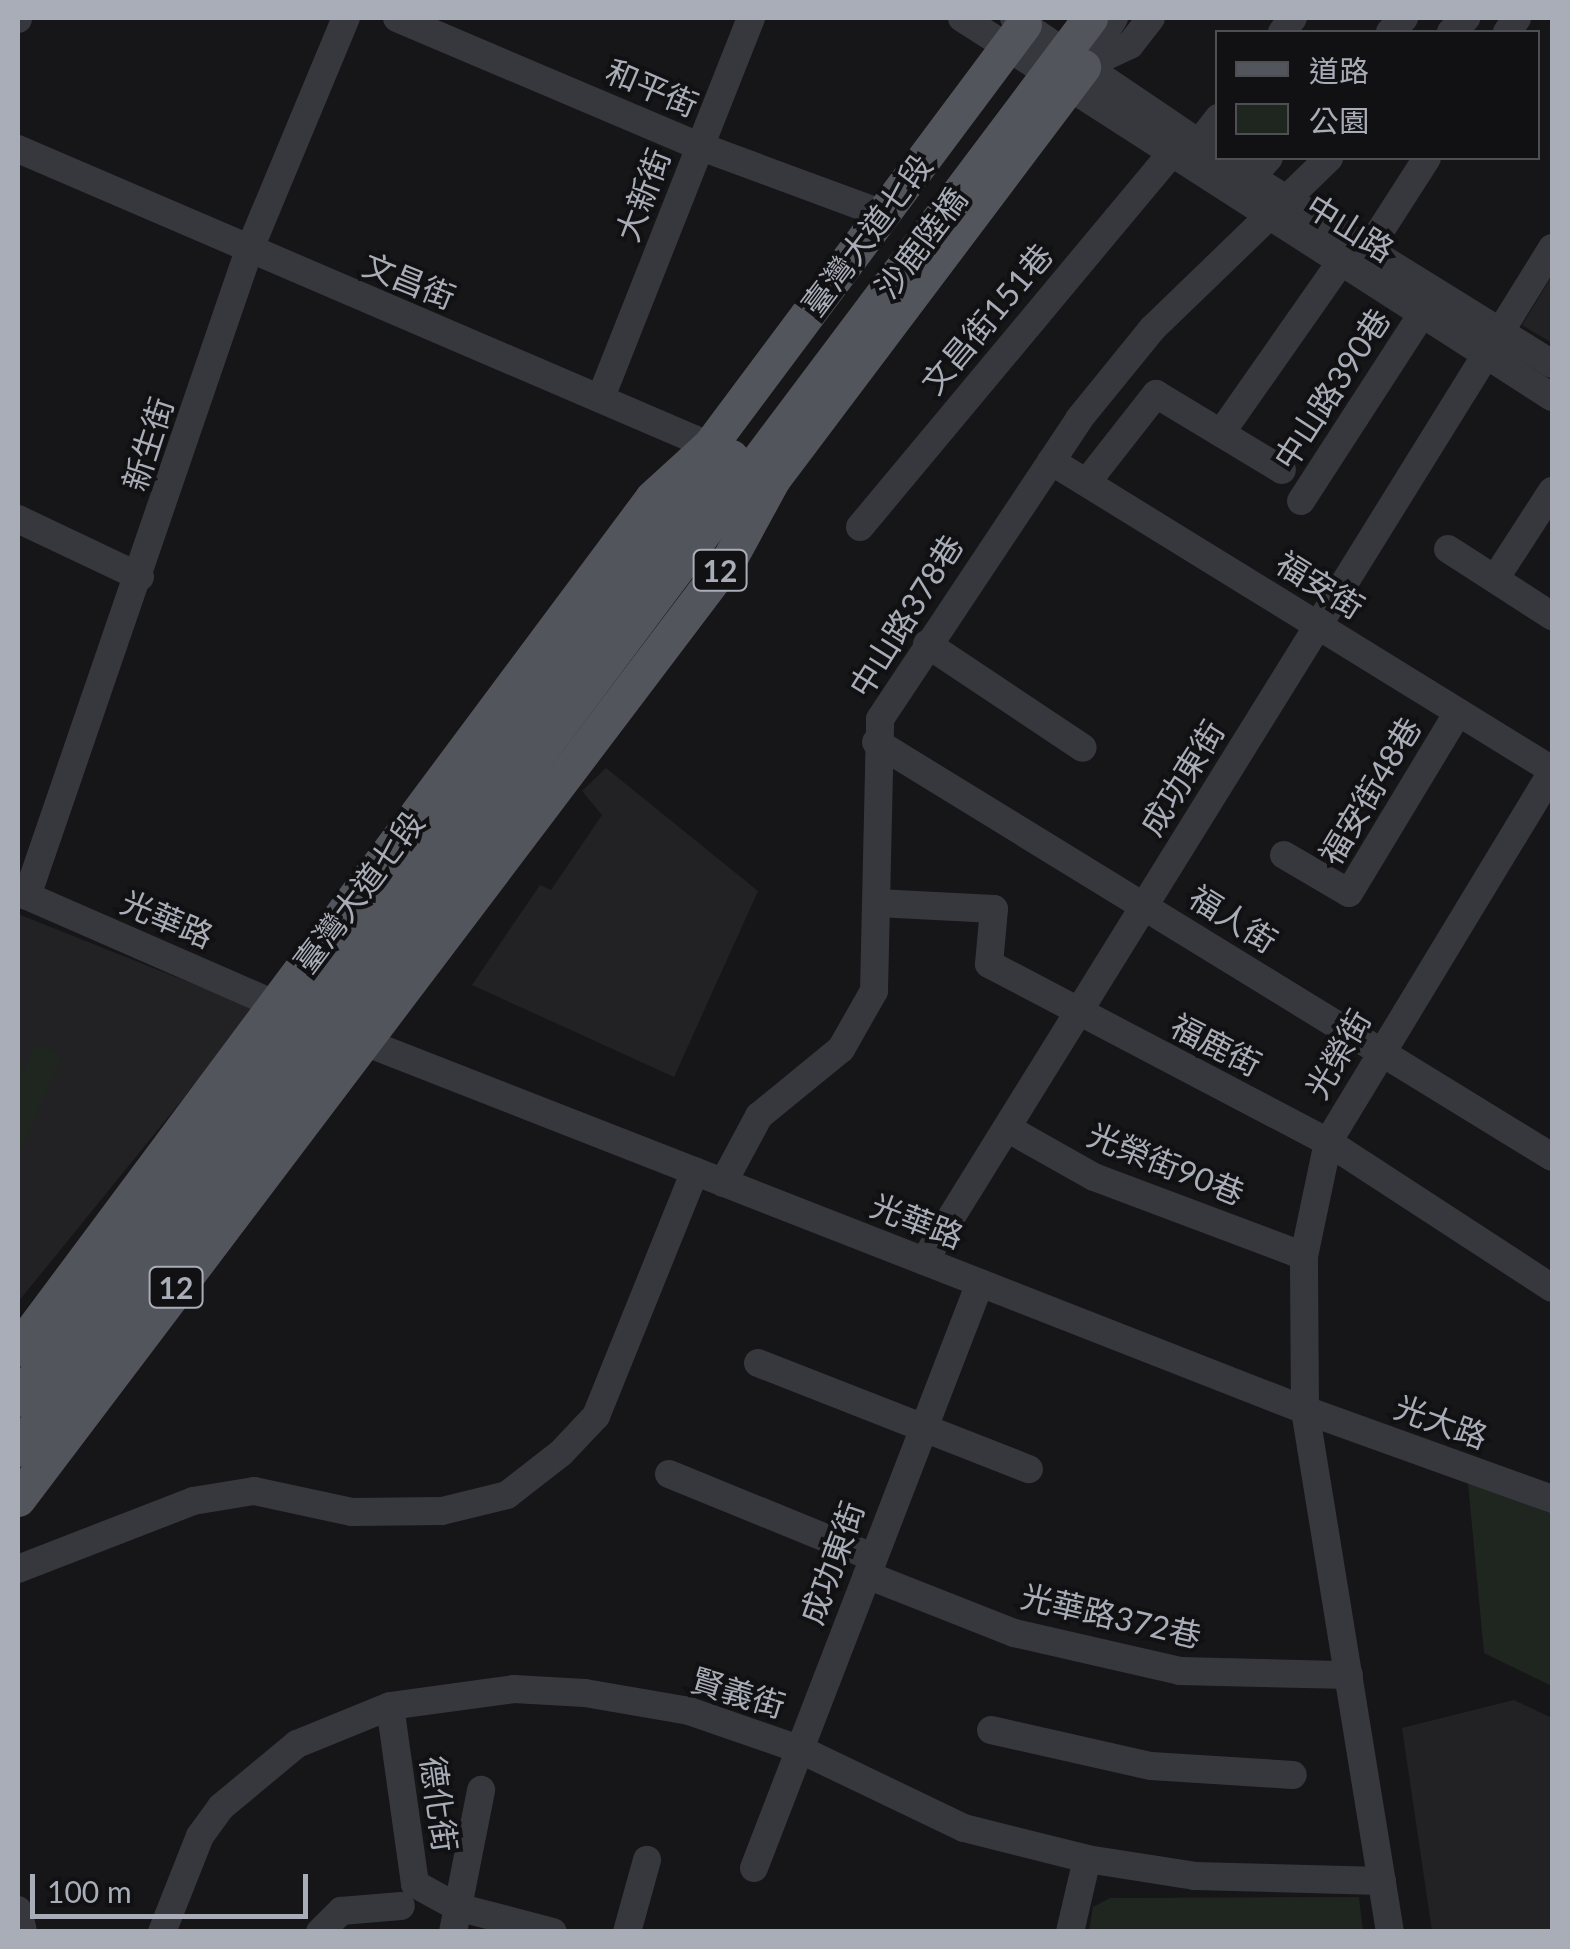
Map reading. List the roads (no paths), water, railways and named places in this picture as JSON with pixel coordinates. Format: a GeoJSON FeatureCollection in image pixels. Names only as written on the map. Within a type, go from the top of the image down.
{"type":"FeatureCollection","features":[{"type":"Feature","properties":{"kind":"main road","name":"沙鹿陸橋"},"geometry":{"type":"LineString","coordinates":[[742,462],[1061,18]]}},
{"type":"Feature","properties":{"kind":"main road","name":"沙鹿陸橋"},"geometry":{"type":"LineString","coordinates":[[742,462],[1090,18]]}},
{"type":"Feature","properties":{"kind":"main road","name":"臺灣大道七段"},"geometry":{"type":"LineString","coordinates":[[18,1399],[317,1022],[742,462],[883,214],[1020,25]]}},
{"type":"Feature","properties":{"kind":"main road","name":"臺灣大道七段"},"geometry":{"type":"LineString","coordinates":[[691,527],[742,462],[1074,79]]}},
{"type":"Feature","properties":{"kind":"main road","name":"臺灣大道七段"},"geometry":{"type":"LineString","coordinates":[[18,1449],[317,1022],[652,498],[742,462]]}},
{"type":"Feature","properties":{"kind":"main road","name":"臺灣大道七段"},"geometry":{"type":"LineString","coordinates":[[18,1349],[317,1022],[730,556],[742,462]]}},
{"type":"Feature","properties":{"kind":"main road","name":"12"},"geometry":{"type":"LineString","coordinates":[[18,1499],[334,1074],[317,1022]]}},
{"type":"Feature","properties":{"kind":"street","name":"新生街"},"geometry":{"type":"LineString","coordinates":[[22,894],[140,577],[248,253],[346,18]]}},
{"type":"Feature","properties":{"kind":"street","name":"和平街"},"geometry":{"type":"LineString","coordinates":[[397,18],[699,146],[883,214]]}},
{"type":"Feature","properties":{"kind":"street","name":"大新街"},"geometry":{"type":"LineString","coordinates":[[601,398],[751,18]]}},
{"type":"Feature","properties":{"kind":"street","name":"中山路"},"geometry":{"type":"LineString","coordinates":[[962,18],[1020,25],[1074,79],[1168,156],[1368,250],[1492,342],[1552,397]]}},
{"type":"Feature","properties":{"kind":"street"},"geometry":{"type":"LineString","coordinates":[[1074,79],[1114,18]]}},
{"type":"Feature","properties":{"kind":"street"},"geometry":{"type":"LineString","coordinates":[[1074,79],[1130,45],[1151,18]]}},
{"type":"Feature","properties":{"kind":"street","name":"中山路"},"geometry":{"type":"LineString","coordinates":[[1074,79],[1212,152]]}},
{"type":"Feature","properties":{"kind":"street","name":"文昌街"},"geometry":{"type":"LineString","coordinates":[[18,149],[248,253],[601,398],[742,462]]}},
{"type":"Feature","properties":{"kind":"street","name":"文昌街151巷"},"geometry":{"type":"LineString","coordinates":[[860,527],[1168,156]]}},
{"type":"Feature","properties":{"kind":"street","name":"中山路378巷"},"geometry":{"type":"LineString","coordinates":[[723,1182],[759,1116],[841,1049],[858,1027],[874,991],[876,742],[880,719],[1050,460],[1153,328],[1328,160]]}},
{"type":"Feature","properties":{"kind":"street"},"geometry":{"type":"LineString","coordinates":[[1368,250],[1427,160]]}},
{"type":"Feature","properties":{"kind":"street","name":"中山路"},"geometry":{"type":"LineString","coordinates":[[1260,167],[1278,209],[1340,263],[1422,314],[1552,364]]}},
{"type":"Feature","properties":{"kind":"street","name":"成功東街"},"geometry":{"type":"LineString","coordinates":[[924,1261],[1552,248]]}},
{"type":"Feature","properties":{"kind":"street"},"geometry":{"type":"LineString","coordinates":[[1222,433],[1340,263]]}},
{"type":"Feature","properties":{"kind":"street","name":"中山路390巷"},"geometry":{"type":"LineString","coordinates":[[1301,501],[1422,314]]}},
{"type":"Feature","properties":{"kind":"street"},"geometry":{"type":"LineString","coordinates":[[1087,482],[1156,394],[1282,470]]}},
{"type":"Feature","properties":{"kind":"street","name":"福安街"},"geometry":{"type":"LineString","coordinates":[[1050,460],[1552,771]]}},
{"type":"Feature","properties":{"kind":"street"},"geometry":{"type":"LineString","coordinates":[[1495,579],[1552,491]]}},
{"type":"Feature","properties":{"kind":"street"},"geometry":{"type":"LineString","coordinates":[[18,518],[140,577]]}},
{"type":"Feature","properties":{"kind":"street"},"geometry":{"type":"LineString","coordinates":[[1448,548],[1552,616]]}},
{"type":"Feature","properties":{"kind":"street"},"geometry":{"type":"LineString","coordinates":[[927,644],[1083,748]]}},
{"type":"Feature","properties":{"kind":"street","name":"福安街48巷"},"geometry":{"type":"LineString","coordinates":[[1284,854],[1349,893],[1458,712]]}},
{"type":"Feature","properties":{"kind":"street","name":"福人街"},"geometry":{"type":"LineString","coordinates":[[876,742],[1552,1157]]}},
{"type":"Feature","properties":{"kind":"street","name":"光榮街"},"geometry":{"type":"LineString","coordinates":[[1305,1410],[1304,1256],[1328,1142],[1379,1051],[1552,771]]}},
{"type":"Feature","properties":{"kind":"street","name":"光華路"},"geometry":{"type":"LineString","coordinates":[[22,894],[317,1022],[1305,1410]]}},
{"type":"Feature","properties":{"kind":"street","name":"福鹿街"},"geometry":{"type":"LineString","coordinates":[[877,903],[994,909],[989,964],[1328,1142],[1552,1288]]}},
{"type":"Feature","properties":{"kind":"street","name":"光榮街90巷"},"geometry":{"type":"LineString","coordinates":[[1006,1128],[1094,1177],[1304,1256]]}},
{"type":"Feature","properties":{"kind":"street"},"geometry":{"type":"LineString","coordinates":[[18,1569],[193,1501],[238,1494],[352,1512],[442,1511],[507,1495],[561,1454],[596,1416],[695,1171]]}},
{"type":"Feature","properties":{"kind":"street","name":"成功東街"},"geometry":{"type":"LineString","coordinates":[[754,1868],[980,1283]]}},
{"type":"Feature","properties":{"kind":"street"},"geometry":{"type":"LineString","coordinates":[[758,1364],[1029,1468]]}},
{"type":"Feature","properties":{"kind":"street"},"geometry":{"type":"LineString","coordinates":[[1305,1410],[1390,1932]]}},
{"type":"Feature","properties":{"kind":"street","name":"光大路"},"geometry":{"type":"LineString","coordinates":[[1305,1410],[1552,1499]]}},
{"type":"Feature","properties":{"kind":"street","name":"光華路372巷"},"geometry":{"type":"LineString","coordinates":[[669,1474],[1014,1633],[1180,1671],[1348,1675]]}},
{"type":"Feature","properties":{"kind":"street","name":"賢義街"},"geometry":{"type":"LineString","coordinates":[[162,1932],[200,1836],[222,1806],[297,1744],[390,1706],[514,1689],[584,1693],[689,1711],[799,1749],[964,1828],[1087,1859],[1194,1876],[1382,1881]]}},
{"type":"Feature","properties":{"kind":"street","name":"德化街"},"geometry":{"type":"LineString","coordinates":[[390,1706],[415,1884],[404,1909],[455,1920],[552,1932]]}},
{"type":"Feature","properties":{"kind":"street"},"geometry":{"type":"LineString","coordinates":[[991,1730],[1151,1766],[1293,1775]]}},
{"type":"Feature","properties":{"kind":"street"},"geometry":{"type":"LineString","coordinates":[[455,1920],[482,1790]]}},
{"type":"Feature","properties":{"kind":"street"},"geometry":{"type":"LineString","coordinates":[[1070,1932],[1087,1859]]}},
{"type":"Feature","properties":{"kind":"street"},"geometry":{"type":"LineString","coordinates":[[627,1932],[647,1860]]}},
{"type":"Feature","properties":{"kind":"street"},"geometry":{"type":"LineString","coordinates":[[320,1932],[341,1910],[404,1909]]}},
{"type":"Feature","properties":{"kind":"street"},"geometry":{"type":"LineString","coordinates":[[18,1910],[23,1932]]}}]}
